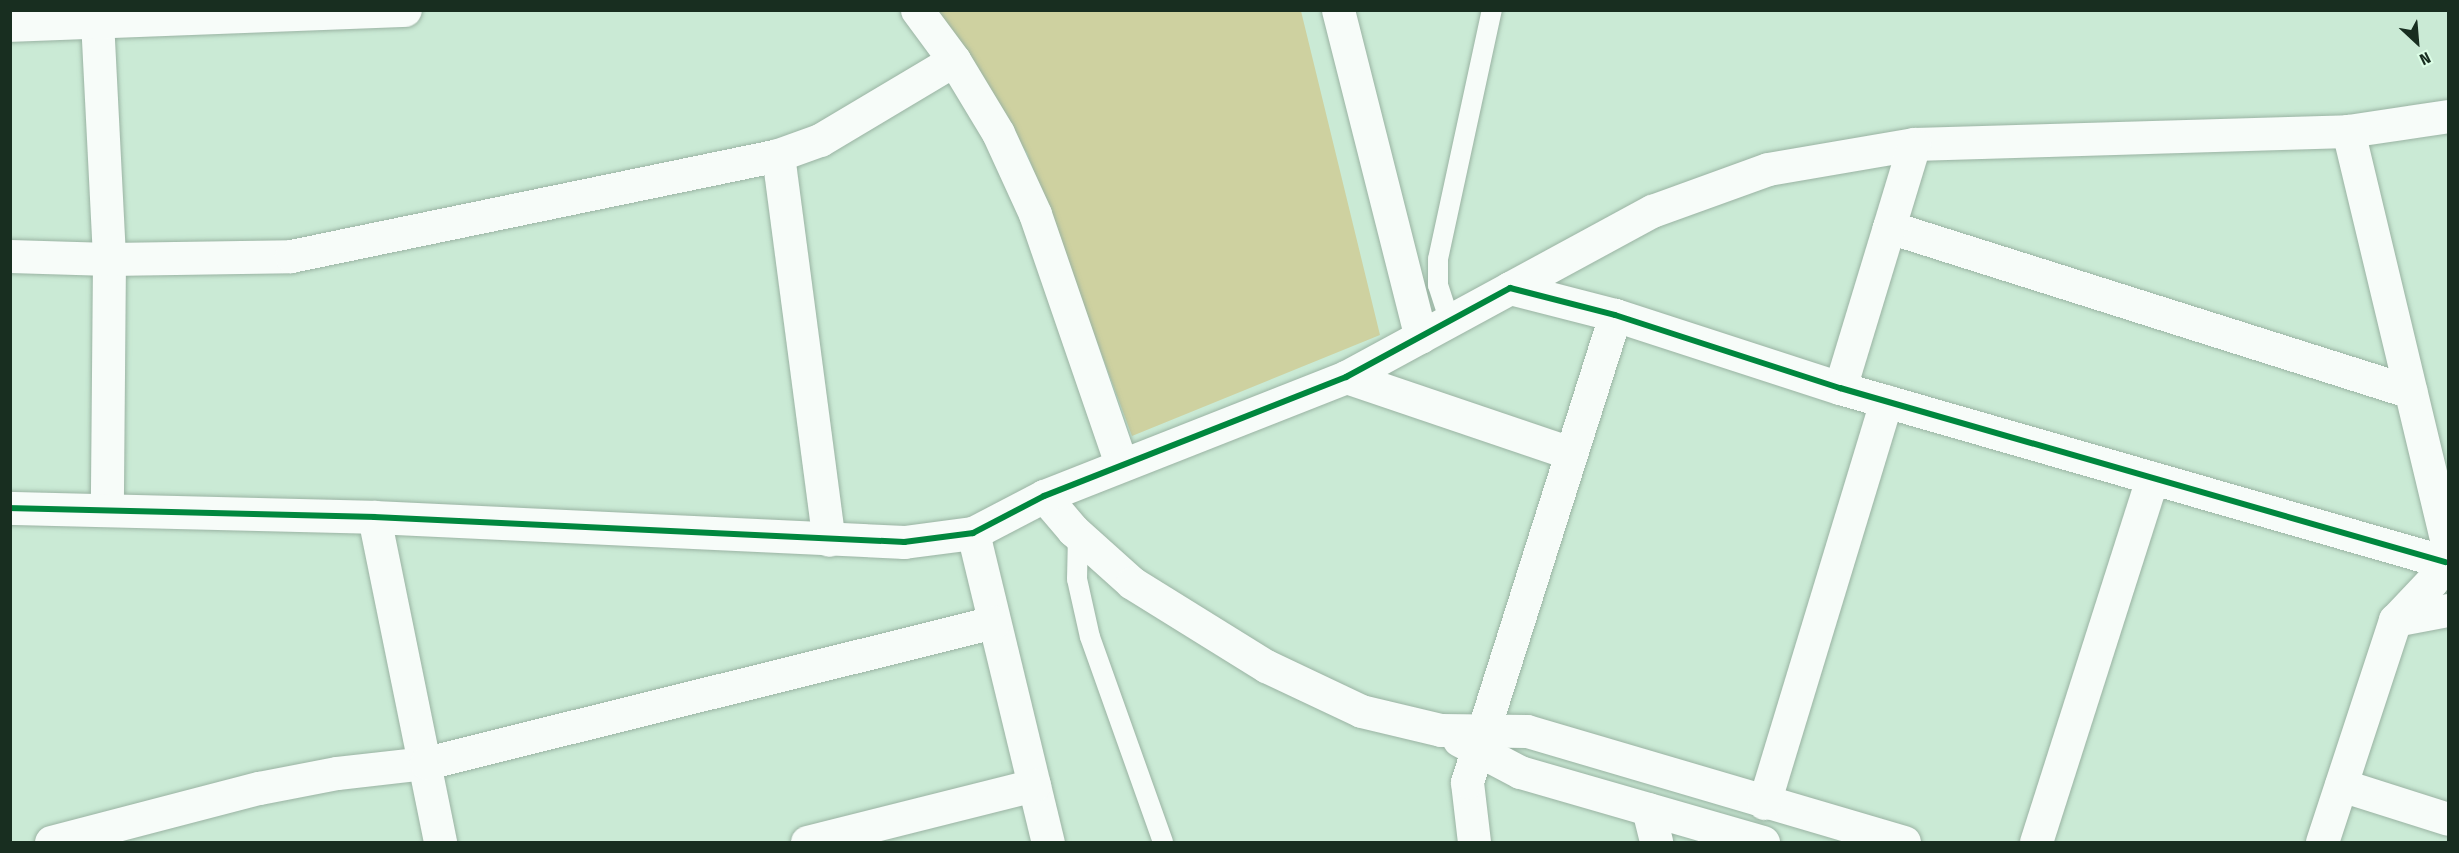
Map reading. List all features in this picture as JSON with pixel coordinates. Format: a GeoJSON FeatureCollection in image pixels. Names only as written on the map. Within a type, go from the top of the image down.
{"type":"FeatureCollection","features":[{"type":"Feature","properties":{"kind":"street"},"geometry":{"type":"LineString","coordinates":[[10,25],[405,10]]}},
{"type":"Feature","properties":{"kind":"street"},"geometry":{"type":"LineString","coordinates":[[917,10],[954,60],[999,133],[1035,214],[1121,464]]}},
{"type":"Feature","properties":{"kind":"street"},"geometry":{"type":"LineString","coordinates":[[1338,10],[1421,337]]}},
{"type":"Feature","properties":{"kind":"street"},"geometry":{"type":"LineString","coordinates":[[97,20],[109,259],[107,510]]}},
{"type":"Feature","properties":{"kind":"street"},"geometry":{"type":"LineString","coordinates":[[10,256],[109,259],[291,255],[778,155],[820,140],[954,60]]}},
{"type":"Feature","properties":{"kind":"street"},"geometry":{"type":"LineString","coordinates":[[10,508],[374,518],[904,542],[973,533],[1044,496],[1346,377],[1450,322],[1612,229],[1702,189],[1768,169],[1914,144],[2348,130],[2448,117]]}},
{"type":"Feature","properties":{"kind":"street"},"geometry":{"type":"LineString","coordinates":[[2322,843],[2395,620],[2445,562],[2447,543],[2348,130]]}},
{"type":"Feature","properties":{"kind":"street"},"geometry":{"type":"LineString","coordinates":[[1840,388],[1914,144]]}},
{"type":"Feature","properties":{"kind":"street"},"geometry":{"type":"LineString","coordinates":[[778,155],[829,540]]}},
{"type":"Feature","properties":{"kind":"street"},"geometry":{"type":"LineString","coordinates":[[1889,227],[2411,392]]}},
{"type":"Feature","properties":{"kind":"street"},"geometry":{"type":"LineString","coordinates":[[1510,288],[1615,315],[1840,388],[2445,562]]}},
{"type":"Feature","properties":{"kind":"street"},"geometry":{"type":"LineString","coordinates":[[1474,843],[1466,797],[1481,740],[1615,315]]}},
{"type":"Feature","properties":{"kind":"street"},"geometry":{"type":"LineString","coordinates":[[1346,377],[1570,453]]}},
{"type":"Feature","properties":{"kind":"street"},"geometry":{"type":"LineString","coordinates":[[1764,802],[1886,401]]}},
{"type":"Feature","properties":{"kind":"street"},"geometry":{"type":"LineString","coordinates":[[2036,843],[2152,478]]}},
{"type":"Feature","properties":{"kind":"street"},"geometry":{"type":"LineString","coordinates":[[1044,496],[1078,535],[1132,583],[1266,666],[1361,711],[1481,740],[1527,731],[1904,843]]}},
{"type":"Feature","properties":{"kind":"street"},"geometry":{"type":"LineString","coordinates":[[374,518],[426,763],[440,843]]}},
{"type":"Feature","properties":{"kind":"street"},"geometry":{"type":"LineString","coordinates":[[973,533],[1048,843]]}},
{"type":"Feature","properties":{"kind":"street"},"geometry":{"type":"LineString","coordinates":[[2395,620],[2448,610]]}},
{"type":"Feature","properties":{"kind":"street"},"geometry":{"type":"LineString","coordinates":[[51,843],[259,788],[337,773],[426,763],[994,622]]}},
{"type":"Feature","properties":{"kind":"street"},"geometry":{"type":"LineString","coordinates":[[1481,740],[1520,772],[1763,843]]}},
{"type":"Feature","properties":{"kind":"street"},"geometry":{"type":"LineString","coordinates":[[807,843],[1034,785]]}},
{"type":"Feature","properties":{"kind":"street"},"geometry":{"type":"LineString","coordinates":[[2341,785],[2448,819]]}},
{"type":"Feature","properties":{"kind":"street"},"geometry":{"type":"LineString","coordinates":[[1648,809],[1656,843]]}},
{"type":"Feature","properties":{"kind":"lane"},"geometry":{"type":"LineString","coordinates":[[1450,322],[1438,285],[1438,259],[1492,10]]}},
{"type":"Feature","properties":{"kind":"lane"},"geometry":{"type":"LineString","coordinates":[[1078,535],[1077,579],[1090,638],[1162,843]]}},
{"type":"Feature","properties":{"kind":"green space"},"geometry":{"type":"Polygon","coordinates":[[[931,11],[1301,11],[1380,335],[1132,436],[1027,153],[931,11]]]}},
{"type":"Feature","properties":{"kind":"cycle path"},"geometry":{"type":"LineString","coordinates":[[10,508],[374,517],[904,542],[973,533],[1044,496],[1346,377],[1510,288],[1615,315],[1840,388],[2445,562]]}}]}
